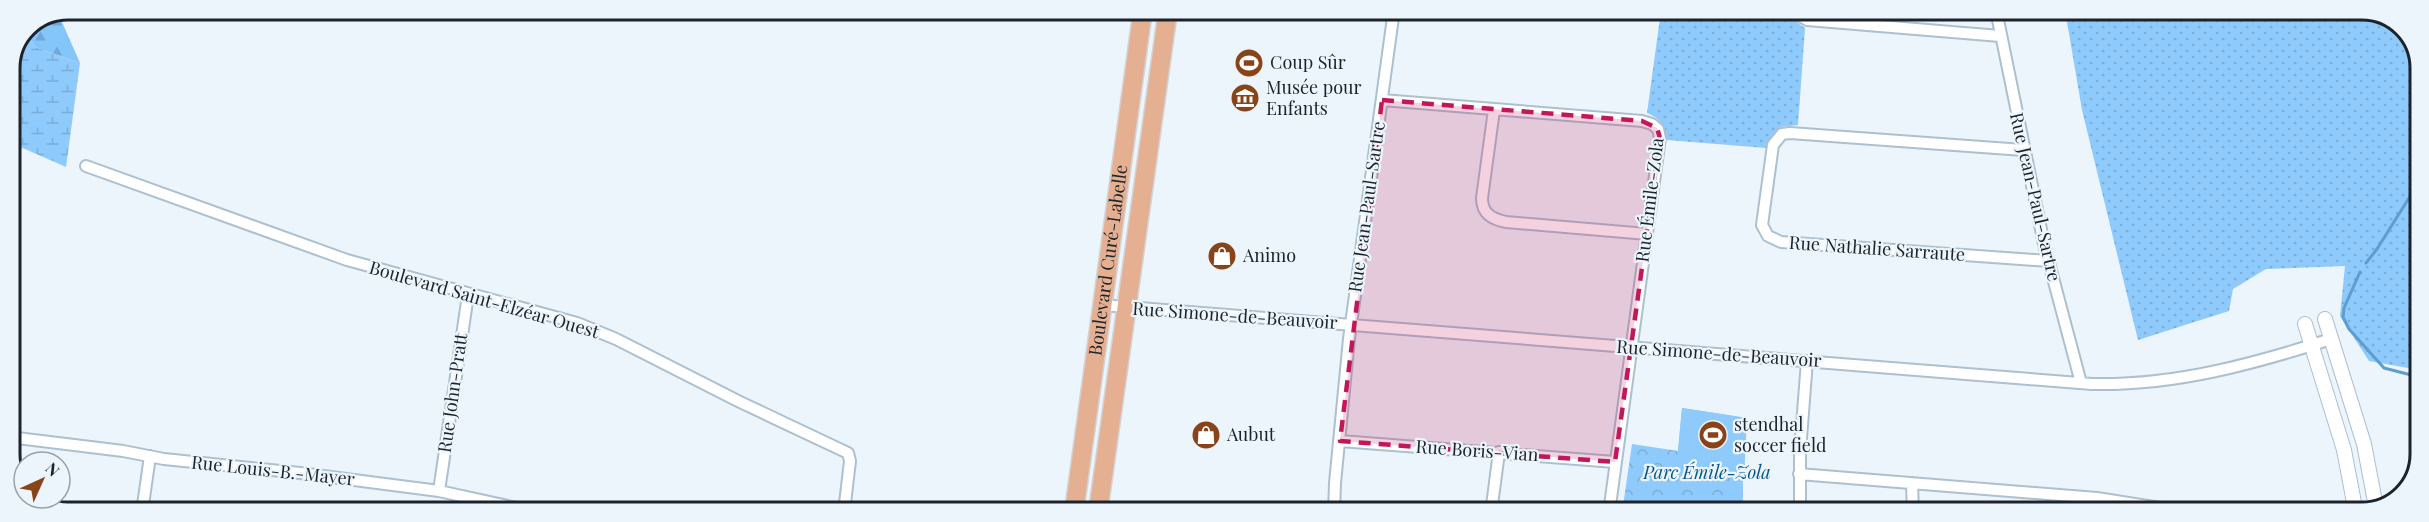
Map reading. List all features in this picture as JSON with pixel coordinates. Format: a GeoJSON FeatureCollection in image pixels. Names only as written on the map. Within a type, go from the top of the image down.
{"type":"FeatureCollection","features":[{"type":"Feature","properties":{"kind":"main road","name":"Boulevard Curé-Labelle"},"geometry":{"type":"LineString","coordinates":[[1075,502],[1141,20]]}},
{"type":"Feature","properties":{"kind":"main road","name":"Boulevard Curé-Labelle"},"geometry":{"type":"LineString","coordinates":[[1099,502],[1166,20]]}},
{"type":"Feature","properties":{"kind":"street","name":"Rue Jean-Paul-Sartre"},"geometry":{"type":"LineString","coordinates":[[1335,502],[1351,325],[1393,20]]}},
{"type":"Feature","properties":{"kind":"street"},"geometry":{"type":"LineString","coordinates":[[1812,20],[2000,36]]}},
{"type":"Feature","properties":{"kind":"street","name":"Rue Jean-Paul-Sartre"},"geometry":{"type":"LineString","coordinates":[[1998,20],[2023,150],[2081,383]]}},
{"type":"Feature","properties":{"kind":"street","name":"Rue Émile-Zola"},"geometry":{"type":"LineString","coordinates":[[1382,100],[1642,121],[1657,128],[1660,138],[1610,502]]}},
{"type":"Feature","properties":{"kind":"street"},"geometry":{"type":"LineString","coordinates":[[1494,110],[1482,198],[1484,210],[1488,214],[1506,222],[1647,234]]}},
{"type":"Feature","properties":{"kind":"street","name":"Rue Nathalie Sarraute"},"geometry":{"type":"LineString","coordinates":[[2023,150],[1782,134],[1773,145],[1762,225],[1768,236],[1781,242],[2049,261]]}},
{"type":"Feature","properties":{"kind":"street","name":"Boulevard Saint-Elzéar Ouest"},"geometry":{"type":"LineString","coordinates":[[86,166],[347,260],[596,330],[848,453],[850,461],[845,502]]}},
{"type":"Feature","properties":{"kind":"street","name":"Rue John-Pratt"},"geometry":{"type":"LineString","coordinates":[[439,491],[468,295]]}},
{"type":"Feature","properties":{"kind":"street","name":"Rue Simone-de-Beauvoir"},"geometry":{"type":"LineString","coordinates":[[1102,305],[2081,383],[2118,384],[2192,375],[2331,339]]}},
{"type":"Feature","properties":{"kind":"street"},"geometry":{"type":"LineString","coordinates":[[2325,319],[2364,444],[2375,501]]}},
{"type":"Feature","properties":{"kind":"street"},"geometry":{"type":"LineString","coordinates":[[2305,324],[2343,450],[2354,502]]}},
{"type":"Feature","properties":{"kind":"street"},"geometry":{"type":"LineString","coordinates":[[1800,502],[1799,474],[1807,361]]}},
{"type":"Feature","properties":{"kind":"street","name":"Rue Louis-B.-Mayer"},"geometry":{"type":"LineString","coordinates":[[20,438],[165,459],[439,491],[489,502]]}},
{"type":"Feature","properties":{"kind":"street","name":"Rue Boris-Vian"},"geometry":{"type":"LineString","coordinates":[[1340,441],[1615,462]]}},
{"type":"Feature","properties":{"kind":"street"},"geometry":{"type":"LineString","coordinates":[[1492,502],[1499,452]]}},
{"type":"Feature","properties":{"kind":"street"},"geometry":{"type":"LineString","coordinates":[[143,502],[150,456]]}},
{"type":"Feature","properties":{"kind":"street"},"geometry":{"type":"LineString","coordinates":[[1799,474],[2097,498],[2122,502]]}},
{"type":"Feature","properties":{"kind":"street"},"geometry":{"type":"LineString","coordinates":[[1912,483],[1913,502]]}},
{"type":"Feature","properties":{"kind":"highlighted area"},"geometry":{"type":"Polygon","coordinates":[[[1382,100],[1642,121],[1657,128],[1660,138],[1615,462],[1340,441],[1382,100]]]}},
{"type":"Feature","properties":{"kind":"green space"},"geometry":{"type":"Polygon","coordinates":[[[61,20],[80,63],[35,47],[30,39],[34,34],[49,23],[61,20]]]}},
{"type":"Feature","properties":{"kind":"green space"},"geometry":{"type":"Polygon","coordinates":[[[1660,20],[1793,20],[1805,28],[1798,125],[1780,127],[1766,148],[1667,140],[1661,123],[1656,117],[1647,113],[1660,20]]]}},
{"type":"Feature","properties":{"kind":"green space"},"geometry":{"type":"Polygon","coordinates":[[[2067,20],[2371,20],[2393,31],[2406,49],[2409,65],[2410,368],[2369,361],[2340,316],[2345,266],[2266,269],[2233,289],[2229,311],[2138,340],[2082,110],[2067,20]]]}},
{"type":"Feature","properties":{"kind":"green space"},"geometry":{"type":"Polygon","coordinates":[[[30,39],[35,47],[80,63],[66,167],[20,147],[20,58],[30,39]]]}},
{"type":"Feature","properties":{"kind":"green space","name":"Parc Émile-Zola"},"geometry":{"type":"Polygon","coordinates":[[[1682,408],[1747,418],[1743,502],[1624,502],[1632,444],[1678,451],[1682,408]]]}},
{"type":"Feature","properties":{"kind":"green space","name":"stendhal soccer field"},"geometry":{"type":"Polygon","coordinates":[[[1682,408],[1747,418],[1744,480],[1678,451],[1682,408]]]}},
{"type":"Feature","properties":{"kind":"waterway"},"geometry":{"type":"LineString","coordinates":[[2366,263],[2409,197]]}},
{"type":"Feature","properties":{"kind":"waterway"},"geometry":{"type":"LineString","coordinates":[[2360,272],[2344,308],[2343,317],[2349,329],[2384,368],[2410,375]]}},
{"type":"Feature","properties":{"kind":"place","name":"Coup Sûr"},"geometry":{"type":"Point","coordinates":[1249,63]}},
{"type":"Feature","properties":{"kind":"place","name":"Musée pour Enfants"},"geometry":{"type":"Point","coordinates":[1245,98]}},
{"type":"Feature","properties":{"kind":"place","name":"Animo"},"geometry":{"type":"Point","coordinates":[1222,256]}},
{"type":"Feature","properties":{"kind":"place","name":"Aubut"},"geometry":{"type":"Point","coordinates":[1206,435]}},
{"type":"Feature","properties":{"kind":"place","name":"stendhal soccer field"},"geometry":{"type":"Point","coordinates":[1713,435]}}]}
